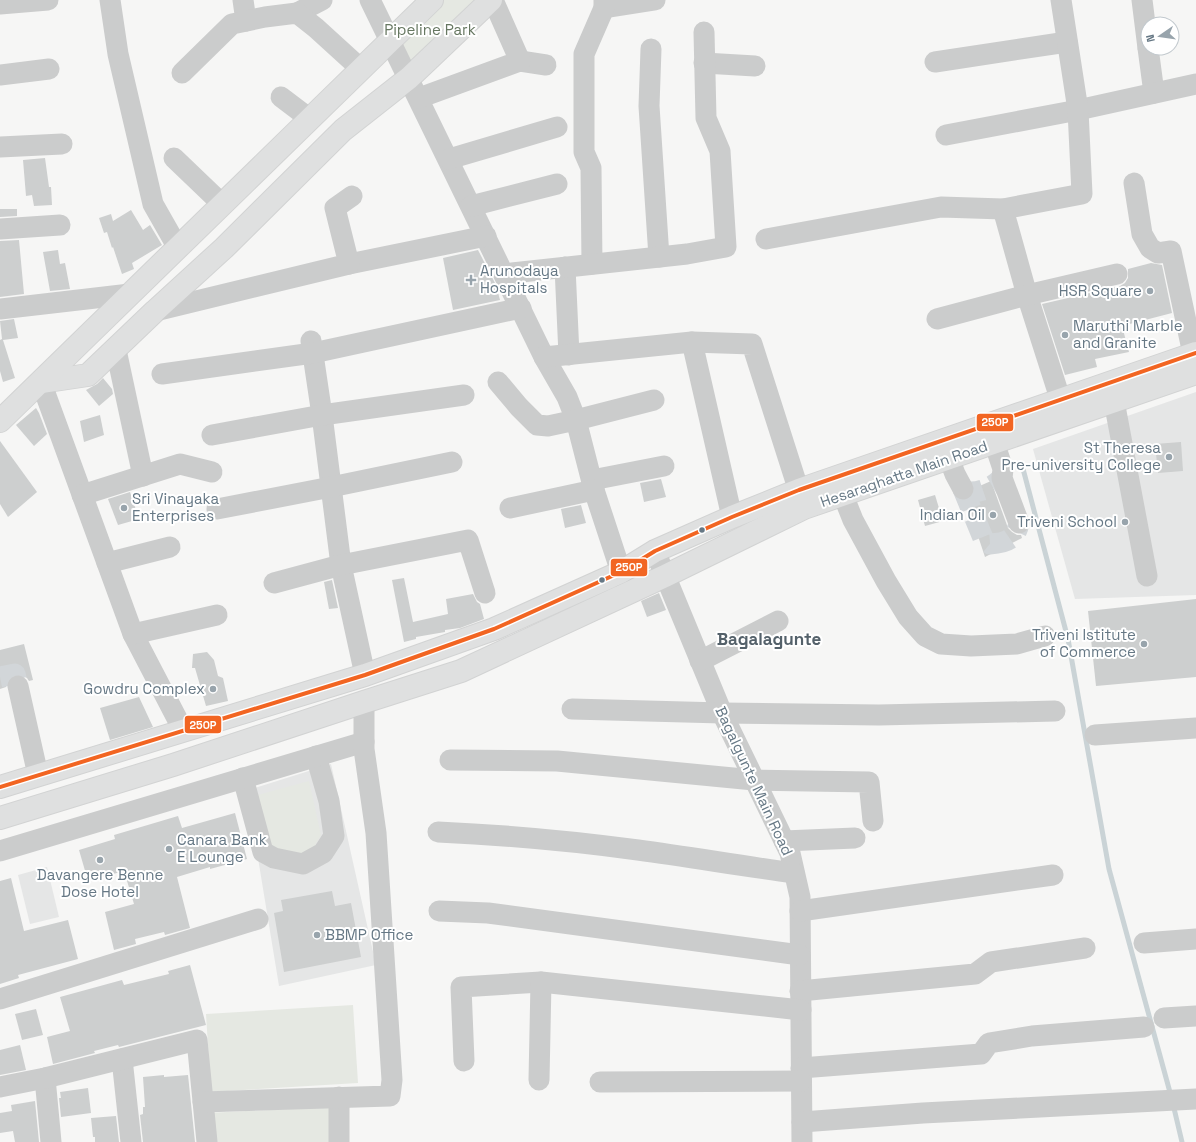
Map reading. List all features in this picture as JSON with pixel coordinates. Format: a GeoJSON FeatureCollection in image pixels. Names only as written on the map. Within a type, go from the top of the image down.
{"type":"FeatureCollection","features":[{"type":"Feature","properties":{"kind":"main road"},"geometry":{"type":"LineString","coordinates":[[0,421],[432,0]]}},
{"type":"Feature","properties":{"kind":"main road"},"geometry":{"type":"LineString","coordinates":[[41,382],[88,375],[224,248],[343,130],[409,78],[492,0]]}},
{"type":"Feature","properties":{"kind":"main road","name":"Hesaraghatta Main Road"},"geometry":{"type":"LineString","coordinates":[[0,818],[173,765],[461,671],[665,576],[802,499],[843,495],[994,442],[1064,409],[1114,401],[1195,360]]}},
{"type":"Feature","properties":{"kind":"main road","name":"Hesaraghatta Main Road"},"geometry":{"type":"LineString","coordinates":[[0,787],[365,675],[494,629],[620,572],[655,551],[732,516],[802,499],[1064,409],[1195,360]]}},
{"type":"Feature","properties":{"kind":"street"},"geometry":{"type":"LineString","coordinates":[[0,4],[48,0]]}},
{"type":"Feature","properties":{"kind":"street"},"geometry":{"type":"LineString","coordinates":[[110,0],[118,54],[153,204],[178,248]]}},
{"type":"Feature","properties":{"kind":"street"},"geometry":{"type":"LineString","coordinates":[[243,0],[246,21]]}},
{"type":"Feature","properties":{"kind":"street"},"geometry":{"type":"LineString","coordinates":[[182,72],[232,24],[265,17],[297,13],[322,0]]}},
{"type":"Feature","properties":{"kind":"street"},"geometry":{"type":"LineString","coordinates":[[370,0],[449,159],[544,357],[567,396],[576,420],[593,485],[620,572],[630,592]]}},
{"type":"Feature","properties":{"kind":"street"},"geometry":{"type":"LineString","coordinates":[[435,0],[397,36],[414,66],[483,0]]}},
{"type":"Feature","properties":{"kind":"street"},"geometry":{"type":"LineString","coordinates":[[492,0],[520,61]]}},
{"type":"Feature","properties":{"kind":"street"},"geometry":{"type":"LineString","coordinates":[[592,264],[591,168],[584,152],[584,54],[604,4],[655,0]]}},
{"type":"Feature","properties":{"kind":"street"},"geometry":{"type":"LineString","coordinates":[[766,239],[941,207],[1003,209],[1082,194],[1078,110],[1061,0]]}},
{"type":"Feature","properties":{"kind":"street"},"geometry":{"type":"LineString","coordinates":[[1142,0],[1144,16]]}},
{"type":"Feature","properties":{"kind":"street"},"geometry":{"type":"LineString","coordinates":[[297,13],[362,68]]}},
{"type":"Feature","properties":{"kind":"street"},"geometry":{"type":"LineString","coordinates":[[505,275],[687,254],[726,247],[720,151],[706,118],[704,32]]}},
{"type":"Feature","properties":{"kind":"street"},"geometry":{"type":"LineString","coordinates":[[935,62],[1067,42]]}},
{"type":"Feature","properties":{"kind":"street"},"geometry":{"type":"LineString","coordinates":[[651,49],[649,106],[659,257]]}},
{"type":"Feature","properties":{"kind":"street"},"geometry":{"type":"LineString","coordinates":[[1149,56],[1154,93]]}},
{"type":"Feature","properties":{"kind":"street"},"geometry":{"type":"LineString","coordinates":[[419,98],[520,61],[546,65]]}},
{"type":"Feature","properties":{"kind":"street"},"geometry":{"type":"LineString","coordinates":[[704,63],[755,66]]}},
{"type":"Feature","properties":{"kind":"street"},"geometry":{"type":"LineString","coordinates":[[0,75],[49,69]]}},
{"type":"Feature","properties":{"kind":"street"},"geometry":{"type":"LineString","coordinates":[[946,135],[1078,110],[1196,84]]}},
{"type":"Feature","properties":{"kind":"street"},"geometry":{"type":"LineString","coordinates":[[281,97],[310,119]]}},
{"type":"Feature","properties":{"kind":"street"},"geometry":{"type":"LineString","coordinates":[[449,159],[557,127]]}},
{"type":"Feature","properties":{"kind":"street"},"geometry":{"type":"LineString","coordinates":[[0,147],[62,144]]}},
{"type":"Feature","properties":{"kind":"street"},"geometry":{"type":"LineString","coordinates":[[174,158],[222,204]]}},
{"type":"Feature","properties":{"kind":"street"},"geometry":{"type":"LineString","coordinates":[[1134,183],[1142,234],[1150,248],[1158,253],[1171,250],[1195,360]]}},
{"type":"Feature","properties":{"kind":"street"},"geometry":{"type":"LineString","coordinates":[[471,206],[557,184]]}},
{"type":"Feature","properties":{"kind":"street"},"geometry":{"type":"LineString","coordinates":[[349,264],[335,208],[352,196]]}},
{"type":"Feature","properties":{"kind":"street"},"geometry":{"type":"LineString","coordinates":[[1003,209],[1027,296],[1064,409]]}},
{"type":"Feature","properties":{"kind":"street"},"geometry":{"type":"LineString","coordinates":[[0,228],[60,225]]}},
{"type":"Feature","properties":{"kind":"street"},"geometry":{"type":"LineString","coordinates":[[155,311],[349,264],[486,236]]}},
{"type":"Feature","properties":{"kind":"street"},"geometry":{"type":"LineString","coordinates":[[565,267],[570,355]]}},
{"type":"Feature","properties":{"kind":"street"},"geometry":{"type":"LineString","coordinates":[[937,319],[1117,274]]}},
{"type":"Feature","properties":{"kind":"street"},"geometry":{"type":"LineString","coordinates":[[0,309],[130,294]]}},
{"type":"Feature","properties":{"kind":"street"},"geometry":{"type":"LineString","coordinates":[[162,374],[521,308]]}},
{"type":"Feature","properties":{"kind":"street"},"geometry":{"type":"LineString","coordinates":[[692,342],[732,516]]}},
{"type":"Feature","properties":{"kind":"street"},"geometry":{"type":"LineString","coordinates":[[544,357],[692,342],[752,344],[802,499]]}},
{"type":"Feature","properties":{"kind":"street"},"geometry":{"type":"LineString","coordinates":[[312,347],[341,565],[365,675]]}},
{"type":"Feature","properties":{"kind":"street"},"geometry":{"type":"LineString","coordinates":[[116,350],[143,476]]}},
{"type":"Feature","properties":{"kind":"street"},"geometry":{"type":"LineString","coordinates":[[41,382],[133,634],[183,730]]}},
{"type":"Feature","properties":{"kind":"street"},"geometry":{"type":"LineString","coordinates":[[498,382],[519,407],[537,425],[548,426],[654,400]]}},
{"type":"Feature","properties":{"kind":"street"},"geometry":{"type":"LineString","coordinates":[[212,435],[322,414],[464,395]]}},
{"type":"Feature","properties":{"kind":"street"},"geometry":{"type":"LineString","coordinates":[[1114,401],[1147,576]]}},
{"type":"Feature","properties":{"kind":"street"},"geometry":{"type":"LineString","coordinates":[[994,442],[1003,469],[1002,478],[1019,523]]}},
{"type":"Feature","properties":{"kind":"street"},"geometry":{"type":"LineString","coordinates":[[949,458],[963,489]]}},
{"type":"Feature","properties":{"kind":"street"},"geometry":{"type":"LineString","coordinates":[[217,509],[331,488],[452,462]]}},
{"type":"Feature","properties":{"kind":"street"},"geometry":{"type":"LineString","coordinates":[[82,495],[180,464],[212,472]]}},
{"type":"Feature","properties":{"kind":"street"},"geometry":{"type":"LineString","coordinates":[[510,508],[664,466]]}},
{"type":"Feature","properties":{"kind":"street"},"geometry":{"type":"LineString","coordinates":[[843,495],[853,520],[886,581],[908,616],[925,636],[941,644],[971,646],[1017,644],[1045,636]]}},
{"type":"Feature","properties":{"kind":"street"},"geometry":{"type":"LineString","coordinates":[[274,583],[341,565],[468,540],[484,593]]}},
{"type":"Feature","properties":{"kind":"street"},"geometry":{"type":"LineString","coordinates":[[107,563],[170,547]]}},
{"type":"Feature","properties":{"kind":"street","name":"Bagalgunte Main Road"},"geometry":{"type":"LineString","coordinates":[[655,551],[722,713],[790,853],[800,897],[802,1142]]}},
{"type":"Feature","properties":{"kind":"street"},"geometry":{"type":"LineString","coordinates":[[133,634],[217,615]]}},
{"type":"Feature","properties":{"kind":"street"},"geometry":{"type":"LineString","coordinates":[[700,660],[778,622]]}},
{"type":"Feature","properties":{"kind":"street"},"geometry":{"type":"LineString","coordinates":[[18,686],[38,775]]}},
{"type":"Feature","properties":{"kind":"street"},"geometry":{"type":"LineString","coordinates":[[203,1102],[390,1096],[392,1080],[376,833],[364,742],[364,702]]}},
{"type":"Feature","properties":{"kind":"street"},"geometry":{"type":"LineString","coordinates":[[572,709],[879,715],[1055,711]]}},
{"type":"Feature","properties":{"kind":"street"},"geometry":{"type":"LineString","coordinates":[[1094,735],[1196,728]]}},
{"type":"Feature","properties":{"kind":"street"},"geometry":{"type":"LineString","coordinates":[[0,852],[364,742]]}},
{"type":"Feature","properties":{"kind":"street"},"geometry":{"type":"LineString","coordinates":[[243,778],[263,852],[274,858],[303,864],[323,853],[334,836],[329,801],[316,756]]}},
{"type":"Feature","properties":{"kind":"street"},"geometry":{"type":"LineString","coordinates":[[450,760],[557,761],[754,780],[868,782],[873,821]]}},
{"type":"Feature","properties":{"kind":"street"},"geometry":{"type":"LineString","coordinates":[[438,832],[501,835],[569,842],[638,850],[794,873]]}},
{"type":"Feature","properties":{"kind":"street"},"geometry":{"type":"LineString","coordinates":[[784,841],[855,838]]}},
{"type":"Feature","properties":{"kind":"street"},"geometry":{"type":"LineString","coordinates":[[800,911],[1053,875]]}},
{"type":"Feature","properties":{"kind":"street"},"geometry":{"type":"LineString","coordinates":[[439,911],[488,913],[800,955]]}},
{"type":"Feature","properties":{"kind":"street"},"geometry":{"type":"LineString","coordinates":[[0,999],[258,919]]}},
{"type":"Feature","properties":{"kind":"street"},"geometry":{"type":"LineString","coordinates":[[1144,944],[1196,940]]}},
{"type":"Feature","properties":{"kind":"street"},"geometry":{"type":"LineString","coordinates":[[464,1061],[461,987],[540,982],[800,1000],[975,974],[991,962],[1085,948]]}},
{"type":"Feature","properties":{"kind":"street"},"geometry":{"type":"LineString","coordinates":[[539,1080],[540,982]]}},
{"type":"Feature","properties":{"kind":"street"},"geometry":{"type":"LineString","coordinates":[[1164,1018],[1196,1016]]}},
{"type":"Feature","properties":{"kind":"street"},"geometry":{"type":"LineString","coordinates":[[600,1082],[801,1075],[982,1054],[989,1043],[1032,1036],[1144,1027]]}},
{"type":"Feature","properties":{"kind":"street"},"geometry":{"type":"LineString","coordinates":[[0,1087],[45,1078],[198,1040],[207,1142]]}},
{"type":"Feature","properties":{"kind":"street"},"geometry":{"type":"LineString","coordinates":[[122,1059],[131,1142]]}},
{"type":"Feature","properties":{"kind":"street"},"geometry":{"type":"LineString","coordinates":[[45,1078],[51,1142]]}},
{"type":"Feature","properties":{"kind":"street"},"geometry":{"type":"LineString","coordinates":[[339,1097],[339,1142]]}},
{"type":"Feature","properties":{"kind":"street"},"geometry":{"type":"LineString","coordinates":[[802,1122],[923,1113],[1196,1099]]}},
{"type":"Feature","properties":{"kind":"shaded area","name":"Triveni School"},"geometry":{"type":"Polygon","coordinates":[[[1196,392],[1196,595],[1075,599],[1033,449],[1196,392]]]}},
{"type":"Feature","properties":{"kind":"shaded area"},"geometry":{"type":"Polygon","coordinates":[[[331,764],[376,965],[279,986],[256,846],[242,792],[331,764]]]}},
{"type":"Feature","properties":{"kind":"shaded area"},"geometry":{"type":"Polygon","coordinates":[[[47,867],[59,917],[30,924],[18,875],[47,867]]]}},
{"type":"Feature","properties":{"kind":"green space","name":"Pipeline Park"},"geometry":{"type":"Polygon","coordinates":[[[439,0],[485,0],[412,70],[396,40],[439,0]]]}},
{"type":"Feature","properties":{"kind":"green space"},"geometry":{"type":"Polygon","coordinates":[[[309,781],[321,835],[314,847],[296,858],[266,848],[254,796],[309,781]]]}},
{"type":"Feature","properties":{"kind":"green space"},"geometry":{"type":"Polygon","coordinates":[[[353,1005],[358,1083],[211,1092],[206,1014],[353,1005]]]}},
{"type":"Feature","properties":{"kind":"green space"},"geometry":{"type":"Polygon","coordinates":[[[329,1107],[331,1142],[210,1142],[207,1113],[329,1107]]]}},
{"type":"Feature","properties":{"kind":"building"},"geometry":{"type":"Polygon","coordinates":[[[45,158],[49,187],[51,187],[52,205],[34,206],[32,195],[26,196],[23,160],[45,158]]]}},
{"type":"Feature","properties":{"kind":"building"},"geometry":{"type":"Polygon","coordinates":[[[0,209],[17,209],[17,216],[0,217],[0,209]]]}},
{"type":"Feature","properties":{"kind":"building"},"geometry":{"type":"Polygon","coordinates":[[[131,210],[143,230],[150,225],[162,245],[132,263],[134,269],[122,274],[107,232],[104,233],[99,218],[111,214],[113,221],[131,210]]]}},
{"type":"Feature","properties":{"kind":"building"},"geometry":{"type":"Polygon","coordinates":[[[19,240],[24,294],[0,297],[0,241],[19,240]]]}},
{"type":"Feature","properties":{"kind":"building"},"geometry":{"type":"Polygon","coordinates":[[[58,250],[60,264],[65,263],[70,289],[50,291],[43,252],[58,250]]]}},
{"type":"Feature","properties":{"kind":"building","name":"Arunodaya Hospitals"},"geometry":{"type":"Polygon","coordinates":[[[478,250],[496,285],[500,300],[453,310],[443,258],[478,250]]]}},
{"type":"Feature","properties":{"kind":"building"},"geometry":{"type":"Polygon","coordinates":[[[1151,263],[1162,265],[1172,313],[1122,326],[1129,352],[1095,359],[1097,367],[1065,375],[1042,304],[1120,286],[1125,283],[1128,278],[1128,269],[1151,263]]]}},
{"type":"Feature","properties":{"kind":"building"},"geometry":{"type":"Polygon","coordinates":[[[14,319],[18,338],[3,340],[15,378],[3,382],[0,371],[0,340],[2,339],[0,321],[14,319]]]}},
{"type":"Feature","properties":{"kind":"building"},"geometry":{"type":"Polygon","coordinates":[[[103,378],[112,389],[113,394],[99,406],[86,390],[97,384],[103,378]]]}},
{"type":"Feature","properties":{"kind":"building"},"geometry":{"type":"Polygon","coordinates":[[[36,408],[47,434],[34,446],[16,425],[36,408]]]}},
{"type":"Feature","properties":{"kind":"building"},"geometry":{"type":"Polygon","coordinates":[[[100,415],[104,435],[84,442],[80,421],[100,415]]]}},
{"type":"Feature","properties":{"kind":"building"},"geometry":{"type":"Polygon","coordinates":[[[0,441],[37,492],[8,517],[0,504],[0,441]]]}},
{"type":"Feature","properties":{"kind":"building","name":"St Theresa Pre-university College"},"geometry":{"type":"Polygon","coordinates":[[[1181,442],[1183,471],[1158,473],[1155,444],[1181,442]]]}},
{"type":"Feature","properties":{"kind":"building"},"geometry":{"type":"Polygon","coordinates":[[[661,479],[666,497],[644,502],[640,483],[661,479]]]}},
{"type":"Feature","properties":{"kind":"building","name":"Indian Oil"},"geometry":{"type":"Polygon","coordinates":[[[991,481],[1008,528],[1017,535],[1021,535],[1022,538],[985,557],[966,500],[973,496],[975,488],[991,481]]]}},
{"type":"Feature","properties":{"kind":"building","name":"Sri Vinayaka Enterprises"},"geometry":{"type":"Polygon","coordinates":[[[130,492],[139,519],[118,525],[108,499],[130,492]]]}},
{"type":"Feature","properties":{"kind":"building"},"geometry":{"type":"Polygon","coordinates":[[[935,495],[943,521],[925,526],[918,500],[935,495]]]}},
{"type":"Feature","properties":{"kind":"building"},"geometry":{"type":"Polygon","coordinates":[[[581,505],[586,523],[565,528],[561,509],[581,505]]]}},
{"type":"Feature","properties":{"kind":"building"},"geometry":{"type":"Polygon","coordinates":[[[404,578],[413,622],[448,614],[446,599],[473,594],[477,602],[480,604],[484,619],[460,628],[416,637],[416,639],[404,642],[392,580],[404,578]]]}},
{"type":"Feature","properties":{"kind":"building"},"geometry":{"type":"Polygon","coordinates":[[[332,580],[338,608],[329,609],[324,582],[332,580]]]}},
{"type":"Feature","properties":{"kind":"building"},"geometry":{"type":"Polygon","coordinates":[[[659,593],[666,610],[647,617],[641,601],[659,593]]]}},
{"type":"Feature","properties":{"kind":"building","name":"Triveni Istitute of Commerce"},"geometry":{"type":"Polygon","coordinates":[[[1196,599],[1196,677],[1096,686],[1088,611],[1196,599]]]}},
{"type":"Feature","properties":{"kind":"building"},"geometry":{"type":"Polygon","coordinates":[[[24,644],[33,680],[29,681],[22,675],[15,674],[10,677],[6,687],[0,689],[0,650],[24,644]]]}},
{"type":"Feature","properties":{"kind":"building","name":"Gowdru Complex"},"geometry":{"type":"Polygon","coordinates":[[[207,652],[214,660],[218,676],[223,678],[228,701],[206,706],[195,668],[192,668],[193,654],[207,652]]]}},
{"type":"Feature","properties":{"kind":"building"},"geometry":{"type":"Polygon","coordinates":[[[139,697],[153,727],[110,740],[100,708],[139,697]]]}},
{"type":"Feature","properties":{"kind":"building"},"geometry":{"type":"Polygon","coordinates":[[[235,813],[247,859],[210,869],[210,867],[177,877],[190,928],[165,935],[164,932],[135,939],[136,944],[114,950],[105,912],[134,904],[124,871],[88,881],[79,850],[115,839],[114,835],[178,816],[182,828],[235,813]]]}},
{"type":"Feature","properties":{"kind":"building"},"geometry":{"type":"Polygon","coordinates":[[[11,878],[24,931],[68,920],[78,959],[18,975],[19,978],[0,984],[0,881],[11,878]]]}},
{"type":"Feature","properties":{"kind":"building","name":"BBMP Office"},"geometry":{"type":"Polygon","coordinates":[[[332,891],[335,906],[351,903],[361,957],[284,972],[274,913],[283,911],[281,900],[332,891]]]}},
{"type":"Feature","properties":{"kind":"building"},"geometry":{"type":"Polygon","coordinates":[[[190,965],[206,1025],[119,1047],[118,1045],[94,1051],[95,1053],[53,1064],[47,1037],[70,1031],[60,997],[122,980],[124,985],[169,974],[168,971],[190,965]]]}},
{"type":"Feature","properties":{"kind":"building"},"geometry":{"type":"Polygon","coordinates":[[[36,1009],[43,1035],[22,1040],[15,1014],[36,1009]]]}},
{"type":"Feature","properties":{"kind":"building"},"geometry":{"type":"Polygon","coordinates":[[[20,1045],[26,1070],[0,1075],[0,1050],[20,1045]]]}},
{"type":"Feature","properties":{"kind":"building"},"geometry":{"type":"Polygon","coordinates":[[[164,1075],[164,1077],[188,1075],[195,1142],[143,1142],[140,1115],[143,1114],[143,1107],[145,1107],[143,1077],[164,1075]]]}},
{"type":"Feature","properties":{"kind":"building"},"geometry":{"type":"Polygon","coordinates":[[[88,1088],[91,1113],[61,1117],[59,1098],[61,1098],[60,1092],[88,1088]]]}},
{"type":"Feature","properties":{"kind":"building"},"geometry":{"type":"Polygon","coordinates":[[[35,1101],[39,1142],[15,1142],[13,1131],[0,1133],[0,1113],[12,1111],[11,1105],[35,1101]]]}},
{"type":"Feature","properties":{"kind":"building"},"geometry":{"type":"Polygon","coordinates":[[[116,1116],[119,1142],[95,1142],[91,1118],[116,1116]]]}},
{"type":"Feature","properties":{"kind":"waterway"},"geometry":{"type":"LineString","coordinates":[[1022,465],[1068,639],[1109,869],[1171,1096]]}},
{"type":"Feature","properties":{"kind":"waterway"},"geometry":{"type":"LineString","coordinates":[[1173,1104],[1182,1142]]}},
{"type":"Feature","properties":{"kind":"tunnel"},"geometry":{"type":"LineString","coordinates":[[963,489],[968,492],[982,490],[990,487],[1002,478]]}},
{"type":"Feature","properties":{"kind":"tunnel"},"geometry":{"type":"LineString","coordinates":[[963,489],[983,538],[990,544],[1009,540],[1018,529],[1019,523]]}},
{"type":"Feature","properties":{"kind":"tunnel"},"geometry":{"type":"LineString","coordinates":[[0,677],[15,674],[18,686]]}},
{"type":"Feature","properties":{"kind":"transit line","name":"250P"},"geometry":{"type":"LineString","coordinates":[[0,787],[365,675],[494,629],[621,572],[655,551],[732,517],[799,490],[1196,353]]}},
{"type":"Feature","properties":{"kind":"place","name":"Arunodaya Hospitals"},"geometry":{"type":"Point","coordinates":[471,280]}},
{"type":"Feature","properties":{"kind":"place","name":"HSR Square"},"geometry":{"type":"Point","coordinates":[1150,291]}},
{"type":"Feature","properties":{"kind":"place","name":"Maruthi Marble and Granite"},"geometry":{"type":"Point","coordinates":[1065,335]}},
{"type":"Feature","properties":{"kind":"place","name":"St Theresa Pre-university College"},"geometry":{"type":"Point","coordinates":[1169,457]}},
{"type":"Feature","properties":{"kind":"place","name":"Sri Vinayaka Enterprises"},"geometry":{"type":"Point","coordinates":[124,508]}},
{"type":"Feature","properties":{"kind":"place","name":"Indian Oil"},"geometry":{"type":"Point","coordinates":[993,515]}},
{"type":"Feature","properties":{"kind":"place","name":"Triveni School"},"geometry":{"type":"Point","coordinates":[1125,522]}},
{"type":"Feature","properties":{"kind":"place","name":"Triveni Istitute of Commerce"},"geometry":{"type":"Point","coordinates":[1144,644]}},
{"type":"Feature","properties":{"kind":"place","name":"Gowdru Complex"},"geometry":{"type":"Point","coordinates":[213,689]}},
{"type":"Feature","properties":{"kind":"place","name":"Canara Bank E Lounge"},"geometry":{"type":"Point","coordinates":[169,849]}},
{"type":"Feature","properties":{"kind":"place","name":"Davangere Benne Dose Hotel"},"geometry":{"type":"Point","coordinates":[100,860]}},
{"type":"Feature","properties":{"kind":"place","name":"BBMP Office"},"geometry":{"type":"Point","coordinates":[317,935]}},
{"type":"Feature","properties":{"kind":"district","name":"Bagalagunte"},"geometry":{"type":"Point","coordinates":[769,639]}}]}
